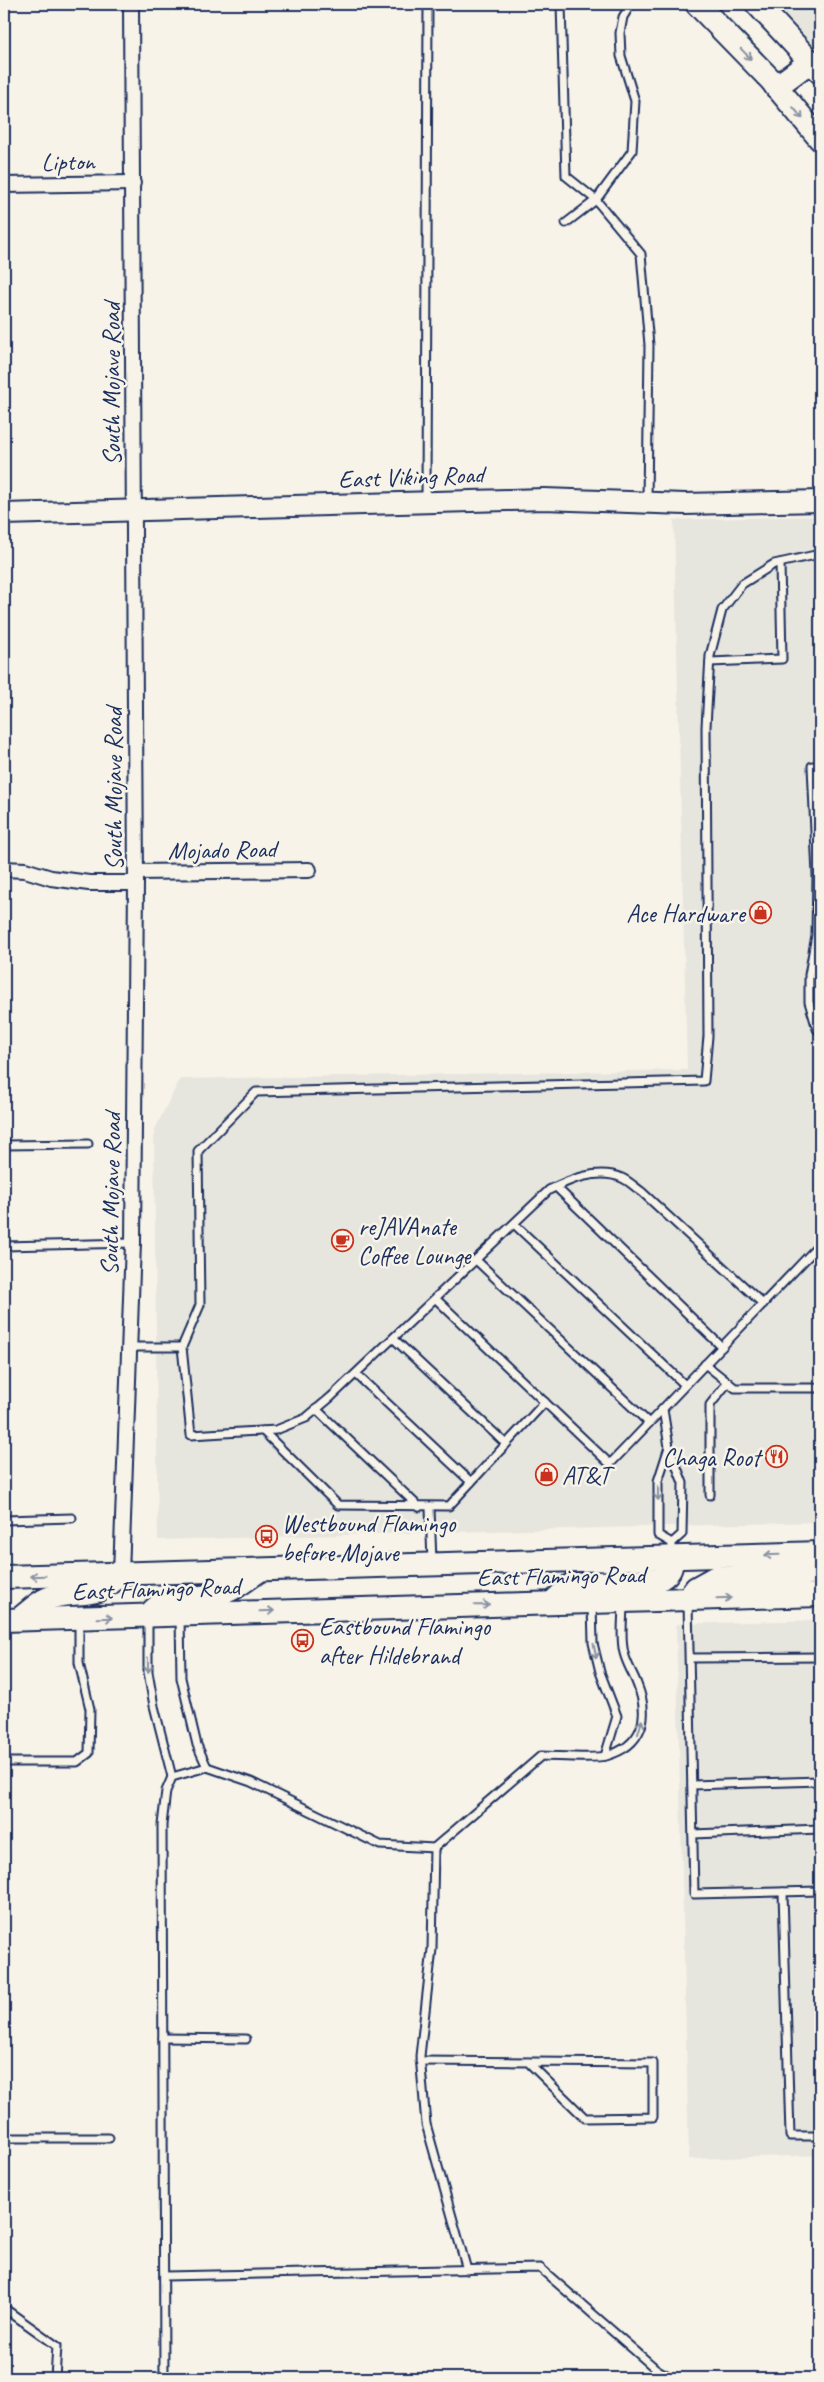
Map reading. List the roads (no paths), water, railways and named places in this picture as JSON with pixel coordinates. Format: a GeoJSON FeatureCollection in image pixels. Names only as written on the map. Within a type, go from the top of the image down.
{"type":"FeatureCollection","features":[{"type":"Feature","properties":{"kind":"main road"},"geometry":{"type":"LineString","coordinates":[[697,4],[776,87],[820,139]]}},
{"type":"Feature","properties":{"kind":"main road"},"geometry":{"type":"LineString","coordinates":[[757,4],[816,63],[776,87]]}},
{"type":"Feature","properties":{"kind":"main road"},"geometry":{"type":"LineString","coordinates":[[552,1603],[571,1585],[660,1579],[668,1574],[672,1568],[672,1550]]}},
{"type":"Feature","properties":{"kind":"main road","name":"East Flamingo Road"},"geometry":{"type":"LineString","coordinates":[[4,1577],[432,1565],[672,1550],[820,1553]]}},
{"type":"Feature","properties":{"kind":"main road"},"geometry":{"type":"LineString","coordinates":[[687,1600],[696,1588],[714,1578],[807,1574],[820,1561]]}},
{"type":"Feature","properties":{"kind":"main road"},"geometry":{"type":"LineString","coordinates":[[148,1616],[166,1600],[183,1596],[220,1594],[260,1570]]}},
{"type":"Feature","properties":{"kind":"main road"},"geometry":{"type":"LineString","coordinates":[[12,1620],[50,1597],[83,1595],[102,1590],[122,1574]]}},
{"type":"Feature","properties":{"kind":"main road","name":"East Flamingo Road"},"geometry":{"type":"LineString","coordinates":[[12,1620],[820,1595]]}},
{"type":"Feature","properties":{"kind":"street","name":"South Mojave Road"},"geometry":{"type":"LineString","coordinates":[[122,1574],[133,1243],[136,878],[131,4]]}},
{"type":"Feature","properties":{"kind":"street","name":"Lipton"},"geometry":{"type":"LineString","coordinates":[[4,185],[133,183]]}},
{"type":"Feature","properties":{"kind":"street","name":"East Viking Road"},"geometry":{"type":"LineString","coordinates":[[4,514],[544,499],[647,502],[820,501]]}},
{"type":"Feature","properties":{"kind":"street","name":"Mojado Road"},"geometry":{"type":"LineString","coordinates":[[4,869],[25,870],[51,878],[89,883],[136,878],[309,870]]}},
{"type":"Feature","properties":{"kind":"lane"},"geometry":{"type":"LineString","coordinates":[[426,502],[428,4]]}},
{"type":"Feature","properties":{"kind":"lane"},"geometry":{"type":"LineString","coordinates":[[561,4],[566,176],[596,200],[641,254],[649,345],[647,502]]}},
{"type":"Feature","properties":{"kind":"lane"},"geometry":{"type":"LineString","coordinates":[[566,223],[596,200],[632,151],[635,101],[621,56],[620,33],[624,17],[631,4]]}},
{"type":"Feature","properties":{"kind":"lane"},"geometry":{"type":"LineString","coordinates":[[763,1304],[642,1192],[622,1178],[597,1175],[573,1178],[550,1190],[394,1339],[306,1418],[276,1430],[191,1435],[182,1347],[200,1305],[198,1151],[256,1092],[704,1081],[708,1036],[706,727],[710,662],[722,610],[742,584],[774,564],[820,554]]}},
{"type":"Feature","properties":{"kind":"lane"},"geometry":{"type":"LineString","coordinates":[[710,662],[782,659],[780,563]]}},
{"type":"Feature","properties":{"kind":"lane"},"geometry":{"type":"LineString","coordinates":[[820,766],[812,766],[817,875],[816,925],[809,975],[809,1002],[817,1029],[820,1032]]}},
{"type":"Feature","properties":{"kind":"lane"},"geometry":{"type":"LineString","coordinates":[[4,1145],[88,1144]]}},
{"type":"Feature","properties":{"kind":"lane"},"geometry":{"type":"LineString","coordinates":[[556,1187],[722,1347]]}},
{"type":"Feature","properties":{"kind":"lane"},"geometry":{"type":"LineString","coordinates":[[514,1224],[685,1385]]}},
{"type":"Feature","properties":{"kind":"lane"},"geometry":{"type":"LineString","coordinates":[[4,1246],[133,1243]]}},
{"type":"Feature","properties":{"kind":"lane"},"geometry":{"type":"LineString","coordinates":[[436,1299],[610,1464],[820,1244]]}},
{"type":"Feature","properties":{"kind":"lane"},"geometry":{"type":"LineString","coordinates":[[476,1260],[648,1423]]}},
{"type":"Feature","properties":{"kind":"lane"},"geometry":{"type":"LineString","coordinates":[[394,1339],[506,1444]]}},
{"type":"Feature","properties":{"kind":"lane"},"geometry":{"type":"LineString","coordinates":[[130,1347],[182,1347]]}},
{"type":"Feature","properties":{"kind":"lane"},"geometry":{"type":"LineString","coordinates":[[705,1364],[735,1388],[820,1388]]}},
{"type":"Feature","properties":{"kind":"lane"},"geometry":{"type":"LineString","coordinates":[[356,1374],[471,1482]]}},
{"type":"Feature","properties":{"kind":"lane"},"geometry":{"type":"LineString","coordinates":[[710,1495],[710,1405],[728,1382]]}},
{"type":"Feature","properties":{"kind":"lane"},"geometry":{"type":"LineString","coordinates":[[263,1431],[338,1504],[430,1508],[448,1506],[545,1402]]}},
{"type":"Feature","properties":{"kind":"lane"},"geometry":{"type":"LineString","coordinates":[[663,1409],[669,1447],[683,1483],[682,1534],[672,1550],[658,1535],[658,1481],[669,1447]]}},
{"type":"Feature","properties":{"kind":"lane"},"geometry":{"type":"LineString","coordinates":[[316,1410],[419,1507]]}},
{"type":"Feature","properties":{"kind":"lane"},"geometry":{"type":"LineString","coordinates":[[430,1508],[432,1565]]}},
{"type":"Feature","properties":{"kind":"lane"},"geometry":{"type":"LineString","coordinates":[[4,1520],[72,1518]]}},
{"type":"Feature","properties":{"kind":"lane"},"geometry":{"type":"LineString","coordinates":[[687,1600],[690,1658],[694,1894],[820,1891]]}},
{"type":"Feature","properties":{"kind":"lane"},"geometry":{"type":"LineString","coordinates":[[172,1777],[207,1767],[251,1782],[380,1845],[434,1848],[541,1756],[605,1756],[635,1740],[642,1725],[643,1705],[637,1684],[628,1669],[623,1650],[623,1602]]}},
{"type":"Feature","properties":{"kind":"lane"},"geometry":{"type":"LineString","coordinates":[[592,1603],[593,1643],[600,1672],[617,1716],[605,1756]]}},
{"type":"Feature","properties":{"kind":"lane"},"geometry":{"type":"LineString","coordinates":[[180,1614],[181,1678],[197,1745],[207,1767]]}},
{"type":"Feature","properties":{"kind":"lane"},"geometry":{"type":"LineString","coordinates":[[148,1616],[148,1672],[154,1706],[172,1777],[166,1791],[162,1825],[164,2378]]}},
{"type":"Feature","properties":{"kind":"lane"},"geometry":{"type":"LineString","coordinates":[[4,1762],[78,1762],[89,1752],[90,1709],[79,1663],[79,1618]]}},
{"type":"Feature","properties":{"kind":"lane"},"geometry":{"type":"LineString","coordinates":[[690,1658],[820,1658]]}},
{"type":"Feature","properties":{"kind":"lane"},"geometry":{"type":"LineString","coordinates":[[692,1785],[820,1781]]}},
{"type":"Feature","properties":{"kind":"lane"},"geometry":{"type":"LineString","coordinates":[[693,1834],[820,1829]]}},
{"type":"Feature","properties":{"kind":"lane"},"geometry":{"type":"LineString","coordinates":[[434,1848],[432,1949],[420,2061],[426,2124],[467,2270]]}},
{"type":"Feature","properties":{"kind":"lane"},"geometry":{"type":"LineString","coordinates":[[783,1892],[790,2136],[820,2136]]}},
{"type":"Feature","properties":{"kind":"lane"},"geometry":{"type":"LineString","coordinates":[[163,2038],[246,2039]]}},
{"type":"Feature","properties":{"kind":"lane"},"geometry":{"type":"LineString","coordinates":[[420,2061],[653,2063],[653,2117],[586,2118],[528,2062]]}},
{"type":"Feature","properties":{"kind":"lane"},"geometry":{"type":"LineString","coordinates":[[4,2138],[109,2138]]}},
{"type":"Feature","properties":{"kind":"lane"},"geometry":{"type":"LineString","coordinates":[[165,2276],[540,2268],[656,2369],[672,2378]]}},
{"type":"Feature","properties":{"kind":"lane"},"geometry":{"type":"LineString","coordinates":[[4,2308],[57,2346],[55,2378]]}},
{"type":"Feature","properties":{"kind":"lane"},"geometry":{"type":"LineString","coordinates":[[656,2369],[656,2378]]}},
{"type":"Feature","properties":{"kind":"place","name":"Ace Hardware"},"geometry":{"type":"Point","coordinates":[761,913]}},
{"type":"Feature","properties":{"kind":"place","name":"reJAVAnate Coffee Lounge"},"geometry":{"type":"Point","coordinates":[342,1240]}},
{"type":"Feature","properties":{"kind":"place","name":"Chaga Root"},"geometry":{"type":"Point","coordinates":[776,1457]}},
{"type":"Feature","properties":{"kind":"place","name":"AT&T"},"geometry":{"type":"Point","coordinates":[546,1475]}},
{"type":"Feature","properties":{"kind":"place","name":"Westbound Flamingo before Mojave"},"geometry":{"type":"Point","coordinates":[266,1537]}},
{"type":"Feature","properties":{"kind":"place","name":"Eastbound Flamingo after Hildebrand"},"geometry":{"type":"Point","coordinates":[303,1640]}}]}
